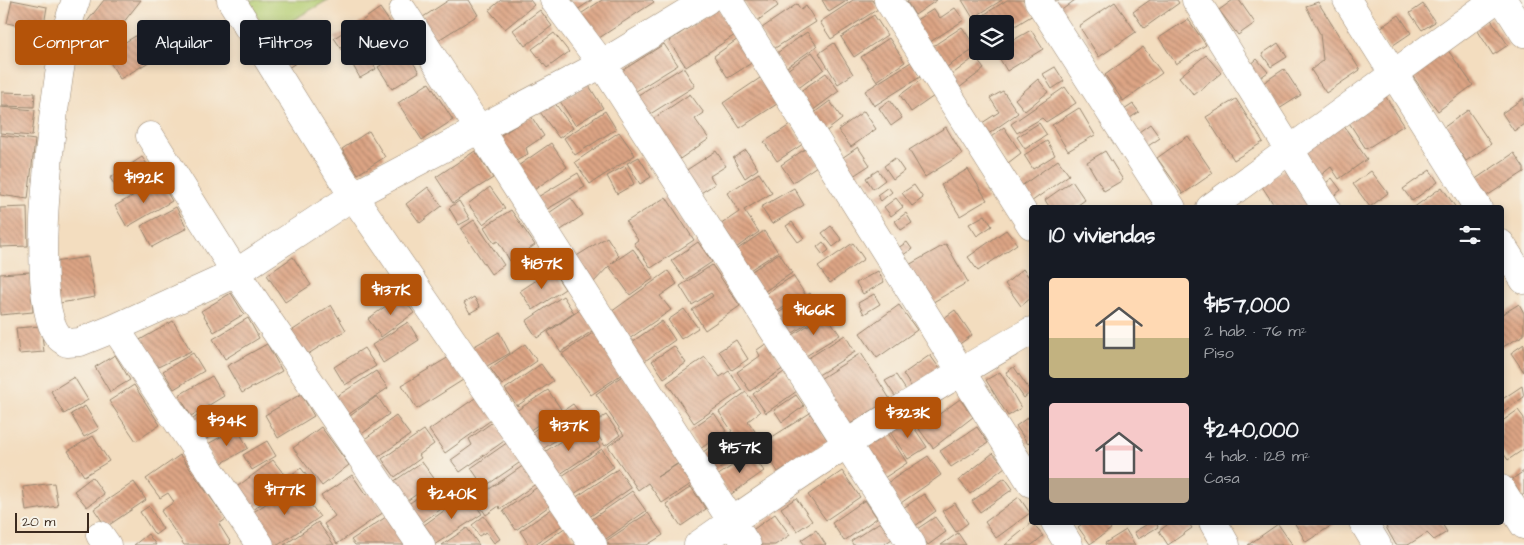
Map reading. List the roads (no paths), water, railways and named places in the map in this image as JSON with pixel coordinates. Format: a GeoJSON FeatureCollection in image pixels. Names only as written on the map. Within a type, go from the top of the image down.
{"type":"FeatureCollection","features":[{"type":"Feature","properties":{"kind":"street"},"geometry":{"type":"LineString","coordinates":[[76,0],[66,30],[42,228],[47,306],[58,336],[67,343],[80,342],[115,328],[236,272],[353,196],[602,64],[707,0]]}},
{"type":"Feature","properties":{"kind":"street"},"geometry":{"type":"LineString","coordinates":[[231,0],[353,196],[593,545]]}},
{"type":"Feature","properties":{"kind":"street"},"geometry":{"type":"LineString","coordinates":[[554,0],[602,64],[912,545]]}},
{"type":"Feature","properties":{"kind":"street"},"geometry":{"type":"LineString","coordinates":[[728,0],[962,370],[1029,480]]}},
{"type":"Feature","properties":{"kind":"street"},"geometry":{"type":"LineString","coordinates":[[888,0],[1029,222]]}},
{"type":"Feature","properties":{"kind":"street"},"geometry":{"type":"LineString","coordinates":[[1038,0],[1170,205]]}},
{"type":"Feature","properties":{"kind":"street"},"geometry":{"type":"LineString","coordinates":[[1196,0],[1324,205]]}},
{"type":"Feature","properties":{"kind":"street"},"geometry":{"type":"LineString","coordinates":[[1347,0],[1476,205]]}},
{"type":"Feature","properties":{"kind":"street"},"geometry":{"type":"LineString","coordinates":[[1214,205],[1495,0]]}},
{"type":"Feature","properties":{"kind":"street"},"geometry":{"type":"LineString","coordinates":[[1503,0],[1524,33]]}},
{"type":"Feature","properties":{"kind":"street"},"geometry":{"type":"LineString","coordinates":[[403,11],[477,130],[747,545]]}},
{"type":"Feature","properties":{"kind":"street"},"geometry":{"type":"LineString","coordinates":[[150,136],[236,272],[421,545]]}},
{"type":"Feature","properties":{"kind":"street"},"geometry":{"type":"LineString","coordinates":[[1504,249],[1524,280]]}},
{"type":"Feature","properties":{"kind":"street"},"geometry":{"type":"LineString","coordinates":[[115,328],[260,545]]}},
{"type":"Feature","properties":{"kind":"street"},"geometry":{"type":"LineString","coordinates":[[698,545],[846,444],[962,370],[1029,332]]}},
{"type":"Feature","properties":{"kind":"street"},"geometry":{"type":"LineString","coordinates":[[1504,494],[1524,525]]}},
{"type":"Feature","properties":{"kind":"street"},"geometry":{"type":"LineString","coordinates":[[1057,525],[1069,545]]}},
{"type":"Feature","properties":{"kind":"street"},"geometry":{"type":"LineString","coordinates":[[1215,525],[1226,545]]}},
{"type":"Feature","properties":{"kind":"street"},"geometry":{"type":"LineString","coordinates":[[1366,525],[1377,545]]}}]}
